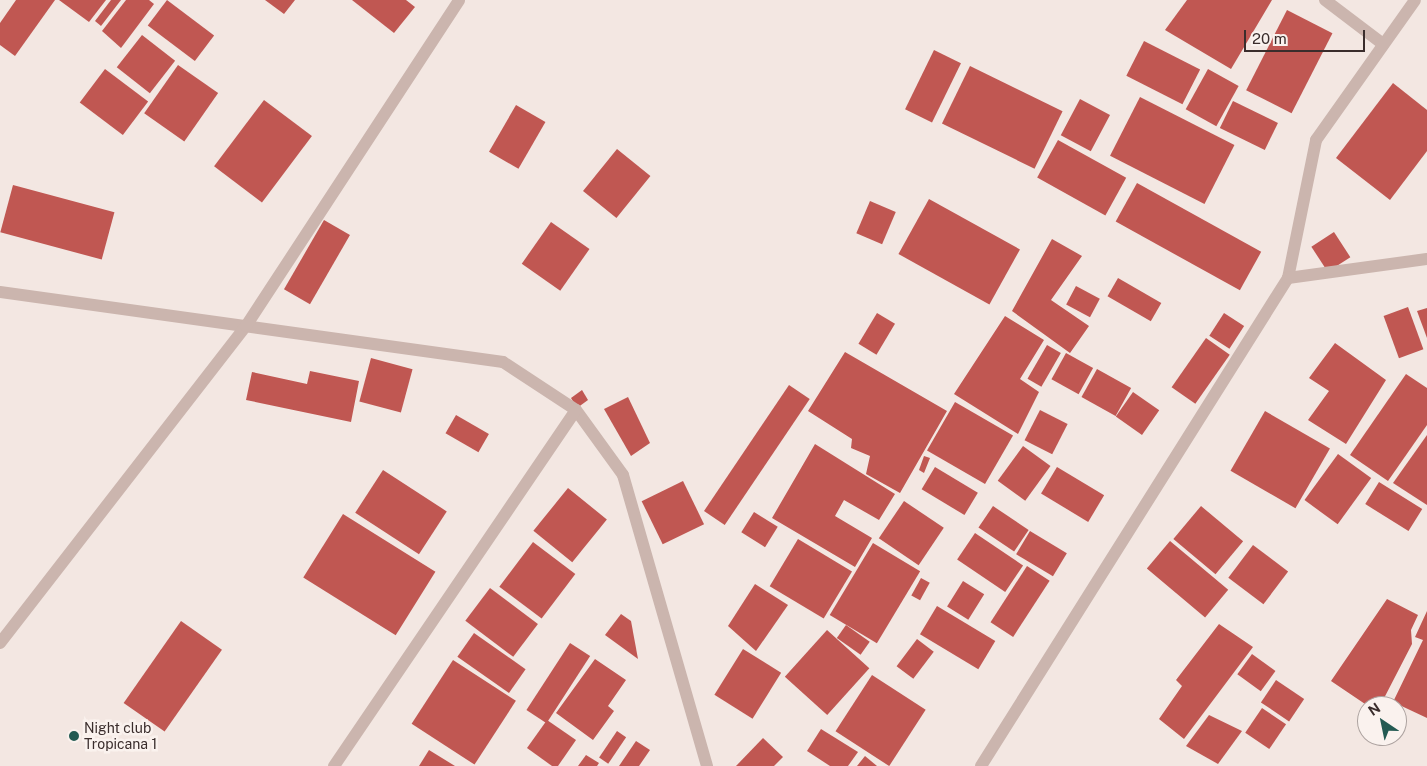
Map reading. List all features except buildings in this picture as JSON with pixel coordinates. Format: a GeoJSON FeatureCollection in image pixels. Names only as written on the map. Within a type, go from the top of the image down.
{"type":"FeatureCollection","features":[{"type":"Feature","properties":{"kind":"street"},"geometry":{"type":"LineString","coordinates":[[0,644],[246,326],[459,0]]}},
{"type":"Feature","properties":{"kind":"street"},"geometry":{"type":"LineString","coordinates":[[1325,0],[1383,44]]}},
{"type":"Feature","properties":{"kind":"street"},"geometry":{"type":"LineString","coordinates":[[981,766],[1288,278],[1316,140],[1415,0]]}},
{"type":"Feature","properties":{"kind":"street"},"geometry":{"type":"LineString","coordinates":[[1288,278],[1427,259]]}},
{"type":"Feature","properties":{"kind":"street"},"geometry":{"type":"LineString","coordinates":[[0,292],[503,362],[576,410],[623,475],[707,766]]}},
{"type":"Feature","properties":{"kind":"street"},"geometry":{"type":"LineString","coordinates":[[334,766],[576,410]]}},
{"type":"Feature","properties":{"kind":"place","name":"Night club Tropicana 1"},"geometry":{"type":"Point","coordinates":[74,736]}}]}
